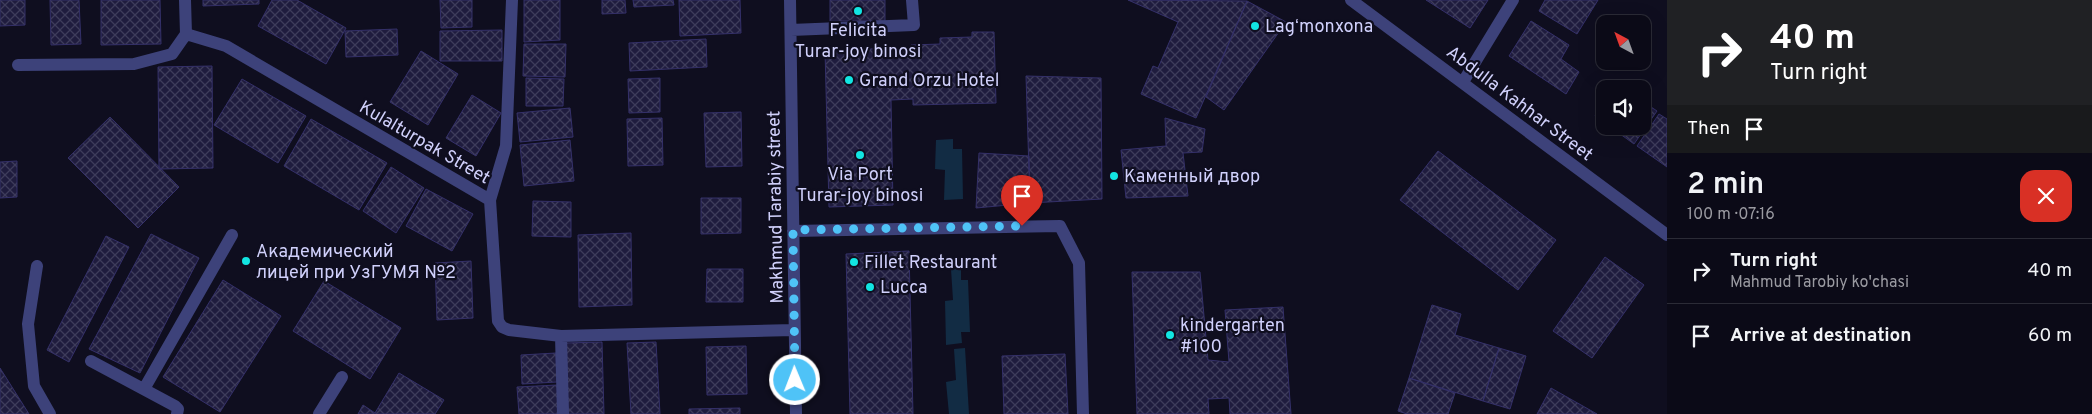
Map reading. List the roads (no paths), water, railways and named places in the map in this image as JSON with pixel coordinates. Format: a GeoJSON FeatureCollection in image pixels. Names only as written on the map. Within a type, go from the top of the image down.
{"type":"FeatureCollection","features":[{"type":"Feature","properties":{"kind":"street"},"geometry":{"type":"LineString","coordinates":[[18,65],[134,64],[172,54],[186,34],[185,0]]}},
{"type":"Feature","properties":{"kind":"street"},"geometry":{"type":"LineString","coordinates":[[490,200],[506,146],[512,0]]}},
{"type":"Feature","properties":{"kind":"street","name":"Makhmud Tarabiy street"},"geometry":{"type":"LineString","coordinates":[[790,0],[796,414]]}},
{"type":"Feature","properties":{"kind":"street"},"geometry":{"type":"LineString","coordinates":[[791,30],[914,25],[912,0]]}},
{"type":"Feature","properties":{"kind":"street","name":"Abdulla Kahhar Street"},"geometry":{"type":"LineString","coordinates":[[1351,0],[1667,235]]}},
{"type":"Feature","properties":{"kind":"street"},"geometry":{"type":"LineString","coordinates":[[1463,82],[1513,0]]}},
{"type":"Feature","properties":{"kind":"street","name":"Kulalturpak Street"},"geometry":{"type":"LineString","coordinates":[[186,34],[226,46],[490,200],[498,321],[502,327],[509,330],[560,336],[794,330]]}},
{"type":"Feature","properties":{"kind":"street"},"geometry":{"type":"LineString","coordinates":[[793,230],[1060,226],[1079,263],[1083,414]]}},
{"type":"Feature","properties":{"kind":"street"},"geometry":{"type":"LineString","coordinates":[[144,389],[232,235]]}},
{"type":"Feature","properties":{"kind":"street"},"geometry":{"type":"LineString","coordinates":[[36,266],[28,324],[32,368],[34,386],[50,414]]}},
{"type":"Feature","properties":{"kind":"street"},"geometry":{"type":"LineString","coordinates":[[560,336],[563,414]]}},
{"type":"Feature","properties":{"kind":"street"},"geometry":{"type":"LineString","coordinates":[[91,361],[175,406],[178,409],[177,414]]}},
{"type":"Feature","properties":{"kind":"street"},"geometry":{"type":"LineString","coordinates":[[319,414],[342,376]]}},
{"type":"Feature","properties":{"kind":"water"},"geometry":{"type":"Polygon","coordinates":[[[953,139],[953,149],[962,149],[963,199],[944,200],[945,170],[935,169],[936,140],[953,139]]]}},
{"type":"Feature","properties":{"kind":"water"},"geometry":{"type":"Polygon","coordinates":[[[961,268],[961,280],[968,280],[970,332],[961,332],[962,343],[946,345],[945,301],[953,300],[951,269],[961,268]]]}},
{"type":"Feature","properties":{"kind":"water"},"geometry":{"type":"Polygon","coordinates":[[[965,348],[969,414],[949,414],[946,382],[956,380],[954,349],[965,348]]]}},
{"type":"Feature","properties":{"kind":"place","name":"Felicita Turar-joy binosi"},"geometry":{"type":"Point","coordinates":[858,11]}},
{"type":"Feature","properties":{"kind":"place","name":"Lagʻmonxona"},"geometry":{"type":"Point","coordinates":[1255,26]}},
{"type":"Feature","properties":{"kind":"place","name":"Grand Orzu Hotel"},"geometry":{"type":"Point","coordinates":[849,80]}},
{"type":"Feature","properties":{"kind":"place","name":"Via Port Turar-joy binosi"},"geometry":{"type":"Point","coordinates":[860,155]}},
{"type":"Feature","properties":{"kind":"place","name":"Каменный двор"},"geometry":{"type":"Point","coordinates":[1114,176]}},
{"type":"Feature","properties":{"kind":"place","name":"Академический лицей при УзГУМЯ №2"},"geometry":{"type":"Point","coordinates":[246,261]}},
{"type":"Feature","properties":{"kind":"place","name":"Fillet Restaurant"},"geometry":{"type":"Point","coordinates":[854,262]}},
{"type":"Feature","properties":{"kind":"place","name":"Lucca"},"geometry":{"type":"Point","coordinates":[870,287]}},
{"type":"Feature","properties":{"kind":"place","name":"kindergarten #100"},"geometry":{"type":"Point","coordinates":[1170,335]}}]}
